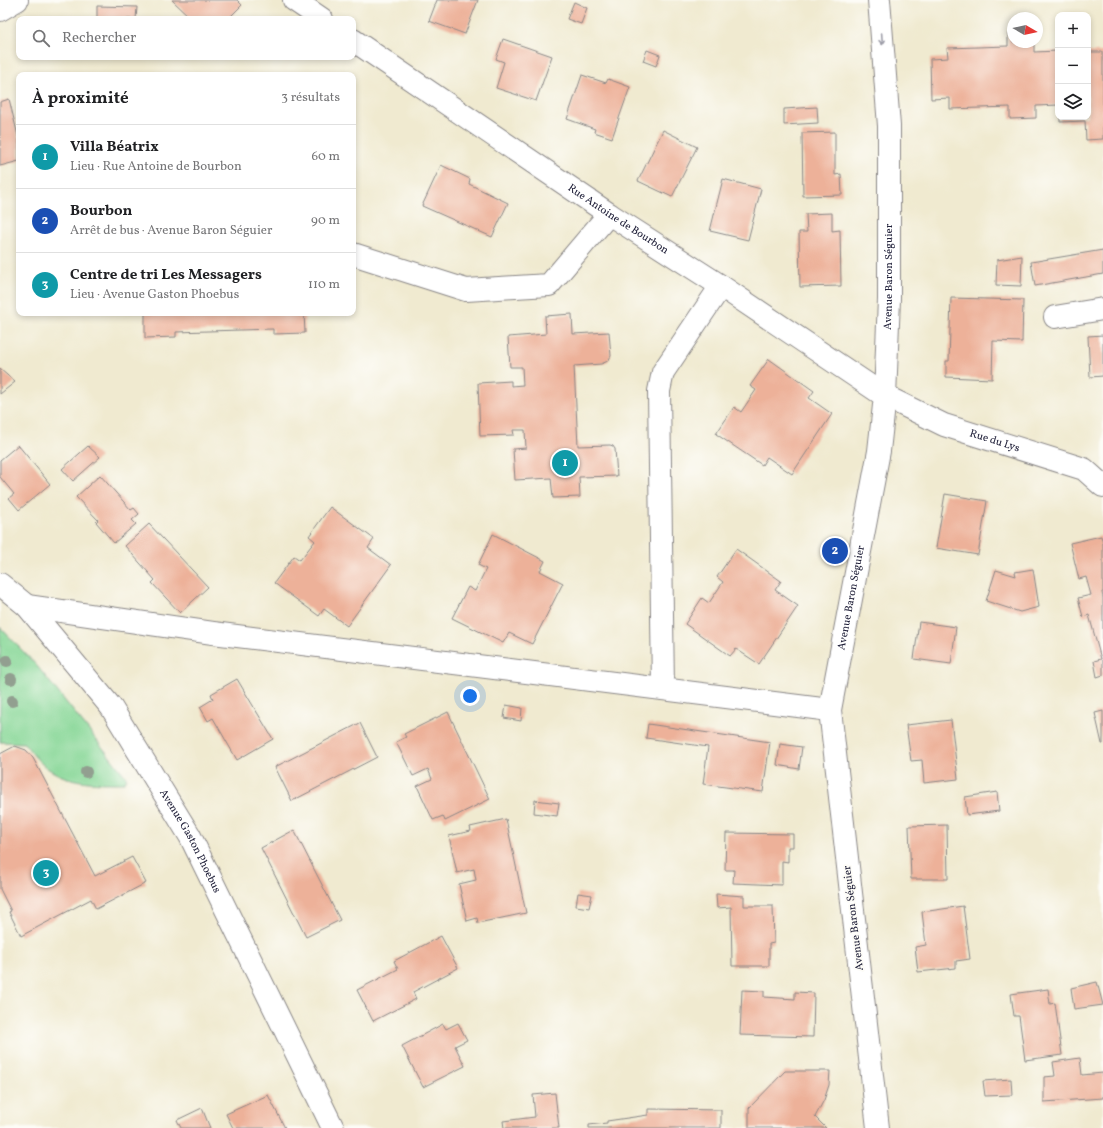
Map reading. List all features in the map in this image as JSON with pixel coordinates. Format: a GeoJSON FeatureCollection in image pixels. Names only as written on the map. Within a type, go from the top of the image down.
{"type":"FeatureCollection","features":[{"type":"Feature","properties":{"kind":"street"},"geometry":{"type":"LineString","coordinates":[[0,10],[17,0]]}},
{"type":"Feature","properties":{"kind":"street"},"geometry":{"type":"LineString","coordinates":[[294,0],[318,16]]}},
{"type":"Feature","properties":{"kind":"street","name":"Avenue Baron Séguier"},"geometry":{"type":"LineString","coordinates":[[878,1128],[830,710],[879,451],[885,396],[889,299],[888,126],[879,0]]}},
{"type":"Feature","properties":{"kind":"street","name":"Rue Antoine de Bourbon"},"geometry":{"type":"LineString","coordinates":[[356,42],[610,214],[721,286],[885,396]]}},
{"type":"Feature","properties":{"kind":"street"},"geometry":{"type":"LineString","coordinates":[[356,255],[466,290],[549,284],[610,214]]}},
{"type":"Feature","properties":{"kind":"street"},"geometry":{"type":"LineString","coordinates":[[663,689],[659,391],[663,372],[721,286]]}},
{"type":"Feature","properties":{"kind":"street"},"geometry":{"type":"LineString","coordinates":[[1055,317],[1103,309]]}},
{"type":"Feature","properties":{"kind":"street","name":"Rue du Lys"},"geometry":{"type":"LineString","coordinates":[[885,396],[944,425],[1084,469],[1103,486]]}},
{"type":"Feature","properties":{"kind":"street","name":"Avenue Gaston Phoebus"},"geometry":{"type":"LineString","coordinates":[[0,584],[27,606],[111,707],[190,836],[333,1128]]}},
{"type":"Feature","properties":{"kind":"street"},"geometry":{"type":"LineString","coordinates":[[27,606],[213,633],[830,710]]}},
{"type":"Feature","properties":{"kind":"green space"},"geometry":{"type":"Polygon","coordinates":[[[0,627],[37,666],[127,778],[123,783],[102,783],[70,779],[51,771],[42,764],[24,743],[0,742],[0,627]]]}},
{"type":"Feature","properties":{"kind":"building"},"geometry":{"type":"Polygon","coordinates":[[[172,0],[237,0],[242,5],[231,16],[189,16],[172,0]]]}},
{"type":"Feature","properties":{"kind":"building"},"geometry":{"type":"Polygon","coordinates":[[[437,0],[478,0],[465,34],[429,21],[437,0]]]}},
{"type":"Feature","properties":{"kind":"building"},"geometry":{"type":"Polygon","coordinates":[[[574,2],[587,8],[581,24],[567,19],[574,2]]]}},
{"type":"Feature","properties":{"kind":"building"},"geometry":{"type":"Polygon","coordinates":[[[97,6],[137,7],[136,16],[97,16],[97,6]]]}},
{"type":"Feature","properties":{"kind":"building"},"geometry":{"type":"Polygon","coordinates":[[[503,39],[552,56],[536,101],[496,88],[504,62],[496,59],[503,39]]]}},
{"type":"Feature","properties":{"kind":"building"},"geometry":{"type":"Polygon","coordinates":[[[1007,46],[1007,48],[1034,48],[1034,52],[1055,51],[1055,105],[1036,106],[1036,118],[1010,119],[1010,107],[950,109],[950,98],[931,99],[930,59],[948,58],[947,48],[1007,46]]]}},
{"type":"Feature","properties":{"kind":"building"},"geometry":{"type":"Polygon","coordinates":[[[647,50],[660,55],[656,66],[643,61],[647,50]]]}},
{"type":"Feature","properties":{"kind":"building"},"geometry":{"type":"Polygon","coordinates":[[[1091,52],[1103,52],[1103,139],[1086,140],[1085,121],[1060,122],[1060,120],[1091,120],[1091,52]]]}},
{"type":"Feature","properties":{"kind":"building"},"geometry":{"type":"Polygon","coordinates":[[[582,75],[606,83],[608,79],[630,87],[612,138],[594,132],[595,129],[567,119],[582,75]]]}},
{"type":"Feature","properties":{"kind":"building"},"geometry":{"type":"Polygon","coordinates":[[[9,99],[16,128],[16,162],[0,166],[0,102],[9,99]]]}},
{"type":"Feature","properties":{"kind":"building"},"geometry":{"type":"Polygon","coordinates":[[[817,107],[818,123],[784,125],[784,109],[817,107]]]}},
{"type":"Feature","properties":{"kind":"building"},"geometry":{"type":"Polygon","coordinates":[[[663,130],[697,147],[672,197],[638,181],[663,130]]]}},
{"type":"Feature","properties":{"kind":"building"},"geometry":{"type":"Polygon","coordinates":[[[835,132],[835,175],[841,174],[842,195],[803,196],[802,133],[835,132]]]}},
{"type":"Feature","properties":{"kind":"building"},"geometry":{"type":"Polygon","coordinates":[[[441,165],[470,179],[469,184],[508,203],[492,237],[422,206],[441,165]]]}},
{"type":"Feature","properties":{"kind":"building"},"geometry":{"type":"Polygon","coordinates":[[[723,179],[761,189],[748,240],[710,231],[723,179]]]}},
{"type":"Feature","properties":{"kind":"building"},"geometry":{"type":"Polygon","coordinates":[[[832,213],[832,231],[840,230],[841,286],[800,287],[799,232],[807,232],[806,214],[832,213]]]}},
{"type":"Feature","properties":{"kind":"building"},"geometry":{"type":"Polygon","coordinates":[[[1103,250],[1103,274],[1035,286],[1031,262],[1103,250]]]}},
{"type":"Feature","properties":{"kind":"building"},"geometry":{"type":"Polygon","coordinates":[[[1022,256],[1021,286],[996,285],[997,260],[1022,256]]]}},
{"type":"Feature","properties":{"kind":"building"},"geometry":{"type":"Polygon","coordinates":[[[951,298],[1023,300],[1022,342],[993,341],[992,379],[946,377],[946,361],[949,361],[951,298]]]}},
{"type":"Feature","properties":{"kind":"building"},"geometry":{"type":"Polygon","coordinates":[[[572,314],[573,334],[609,332],[611,356],[608,361],[601,364],[574,366],[578,446],[613,446],[615,449],[617,476],[579,477],[580,497],[553,498],[551,478],[515,480],[513,449],[526,448],[525,430],[513,430],[514,435],[480,436],[478,383],[511,381],[511,386],[523,385],[522,367],[510,367],[508,337],[546,334],[545,316],[572,314]]]}},
{"type":"Feature","properties":{"kind":"building"},"geometry":{"type":"Polygon","coordinates":[[[145,316],[304,316],[305,333],[273,334],[273,329],[176,332],[176,337],[145,338],[145,316]]]}},
{"type":"Feature","properties":{"kind":"building"},"geometry":{"type":"Polygon","coordinates":[[[1103,335],[1103,376],[1090,377],[1088,336],[1103,335]]]}},
{"type":"Feature","properties":{"kind":"building"},"geometry":{"type":"Polygon","coordinates":[[[769,359],[814,391],[809,398],[832,414],[792,474],[767,457],[762,465],[716,434],[734,407],[741,412],[756,390],[750,386],[769,359]]]}},
{"type":"Feature","properties":{"kind":"building"},"geometry":{"type":"Polygon","coordinates":[[[0,369],[15,382],[0,394],[0,369]]]}},
{"type":"Feature","properties":{"kind":"building"},"geometry":{"type":"Polygon","coordinates":[[[18,445],[50,484],[19,510],[9,498],[14,494],[0,477],[0,460],[18,445]]]}},
{"type":"Feature","properties":{"kind":"building"},"geometry":{"type":"Polygon","coordinates":[[[88,446],[100,457],[73,481],[62,469],[88,446]]]}},
{"type":"Feature","properties":{"kind":"building"},"geometry":{"type":"Polygon","coordinates":[[[100,475],[131,510],[134,508],[139,514],[132,520],[136,524],[114,543],[96,522],[98,520],[76,497],[100,475]]]}},
{"type":"Feature","properties":{"kind":"building"},"geometry":{"type":"Polygon","coordinates":[[[945,494],[987,501],[978,555],[936,548],[945,494]]]}},
{"type":"Feature","properties":{"kind":"building"},"geometry":{"type":"Polygon","coordinates":[[[330,507],[374,539],[368,548],[391,565],[347,626],[324,609],[319,616],[274,583],[294,556],[300,560],[315,541],[309,536],[330,507]]]}},
{"type":"Feature","properties":{"kind":"building"},"geometry":{"type":"Polygon","coordinates":[[[149,524],[208,587],[180,613],[152,583],[155,580],[125,546],[149,524]]]}},
{"type":"Feature","properties":{"kind":"building"},"geometry":{"type":"Polygon","coordinates":[[[493,534],[545,561],[540,571],[563,583],[532,644],[509,633],[503,643],[452,618],[468,587],[475,591],[486,569],[478,565],[493,534]]]}},
{"type":"Feature","properties":{"kind":"building"},"geometry":{"type":"Polygon","coordinates":[[[1101,536],[1103,544],[1103,675],[1097,677],[1094,661],[1101,659],[1089,615],[1083,617],[1078,598],[1091,595],[1086,577],[1079,579],[1070,543],[1101,536]]]}},
{"type":"Feature","properties":{"kind":"building"},"geometry":{"type":"Polygon","coordinates":[[[736,549],[781,581],[775,590],[798,606],[759,664],[736,649],[730,656],[685,624],[702,598],[709,603],[723,582],[717,577],[736,549]]]}},
{"type":"Feature","properties":{"kind":"building"},"geometry":{"type":"Polygon","coordinates":[[[1033,569],[1039,607],[1020,612],[986,601],[996,570],[1016,576],[1015,572],[1033,569]]]}},
{"type":"Feature","properties":{"kind":"building"},"geometry":{"type":"Polygon","coordinates":[[[919,622],[956,627],[951,664],[914,659],[919,622]]]}},
{"type":"Feature","properties":{"kind":"building"},"geometry":{"type":"Polygon","coordinates":[[[237,679],[273,739],[237,760],[213,718],[208,721],[200,707],[213,699],[211,694],[237,679]]]}},
{"type":"Feature","properties":{"kind":"building"},"geometry":{"type":"Polygon","coordinates":[[[506,705],[522,708],[521,721],[504,718],[506,705]]]}},
{"type":"Feature","properties":{"kind":"building"},"geometry":{"type":"Polygon","coordinates":[[[1103,711],[1103,744],[1102,744],[1095,713],[1103,711]]]}},
{"type":"Feature","properties":{"kind":"building"},"geometry":{"type":"Polygon","coordinates":[[[448,712],[490,799],[445,821],[443,816],[433,820],[417,786],[432,779],[428,769],[413,776],[396,742],[406,737],[404,734],[448,712]]]}},
{"type":"Feature","properties":{"kind":"building"},"geometry":{"type":"Polygon","coordinates":[[[951,720],[958,779],[924,783],[922,760],[911,761],[906,725],[951,720]]]}},
{"type":"Feature","properties":{"kind":"building"},"geometry":{"type":"Polygon","coordinates":[[[360,723],[377,757],[292,801],[275,767],[360,723]]]}},
{"type":"Feature","properties":{"kind":"building"},"geometry":{"type":"Polygon","coordinates":[[[648,724],[770,742],[763,792],[703,784],[708,747],[646,738],[648,724]]]}},
{"type":"Feature","properties":{"kind":"building"},"geometry":{"type":"Polygon","coordinates":[[[780,744],[802,747],[799,769],[777,765],[780,744]]]}},
{"type":"Feature","properties":{"kind":"building"},"geometry":{"type":"Polygon","coordinates":[[[15,746],[26,750],[33,758],[95,876],[132,857],[146,883],[96,909],[91,899],[21,936],[0,889],[0,754],[15,746]]]}},
{"type":"Feature","properties":{"kind":"building"},"geometry":{"type":"Polygon","coordinates":[[[997,792],[999,811],[967,815],[965,797],[997,792]]]}},
{"type":"Feature","properties":{"kind":"building"},"geometry":{"type":"Polygon","coordinates":[[[535,800],[559,803],[557,816],[534,813],[535,800]]]}},
{"type":"Feature","properties":{"kind":"building"},"geometry":{"type":"Polygon","coordinates":[[[506,819],[526,913],[478,923],[477,918],[467,921],[459,884],[476,880],[474,869],[457,873],[449,836],[471,831],[470,827],[506,819]]]}},
{"type":"Feature","properties":{"kind":"building"},"geometry":{"type":"Polygon","coordinates":[[[947,825],[948,879],[911,879],[909,826],[947,825]]]}},
{"type":"Feature","properties":{"kind":"building"},"geometry":{"type":"Polygon","coordinates":[[[294,830],[340,920],[306,937],[261,848],[294,830]]]}},
{"type":"Feature","properties":{"kind":"building"},"geometry":{"type":"Polygon","coordinates":[[[726,833],[793,834],[793,847],[788,847],[788,862],[782,861],[782,885],[733,883],[734,870],[725,870],[726,833]]]}},
{"type":"Feature","properties":{"kind":"building"},"geometry":{"type":"Polygon","coordinates":[[[578,893],[592,895],[589,908],[576,906],[578,893]]]}},
{"type":"Feature","properties":{"kind":"building"},"geometry":{"type":"Polygon","coordinates":[[[716,894],[744,896],[744,906],[773,906],[774,943],[769,944],[769,966],[732,966],[731,907],[717,908],[716,894]]]}},
{"type":"Feature","properties":{"kind":"building"},"geometry":{"type":"Polygon","coordinates":[[[963,906],[970,959],[956,961],[956,968],[918,972],[915,947],[926,945],[922,912],[963,906]]]}},
{"type":"Feature","properties":{"kind":"building"},"geometry":{"type":"Polygon","coordinates":[[[441,936],[458,968],[413,992],[416,999],[373,1021],[357,990],[398,969],[394,961],[441,936]]]}},
{"type":"Feature","properties":{"kind":"building"},"geometry":{"type":"Polygon","coordinates":[[[1097,982],[1103,1005],[1074,1009],[1071,988],[1097,982]]]}},
{"type":"Feature","properties":{"kind":"building"},"geometry":{"type":"Polygon","coordinates":[[[1048,989],[1050,1004],[1055,1003],[1062,1055],[1025,1060],[1019,1016],[1014,1016],[1011,994],[1048,989]]]}},
{"type":"Feature","properties":{"kind":"building"},"geometry":{"type":"Polygon","coordinates":[[[742,990],[764,991],[764,997],[795,999],[795,992],[814,993],[813,1037],[740,1035],[742,990]]]}},
{"type":"Feature","properties":{"kind":"building"},"geometry":{"type":"Polygon","coordinates":[[[458,1023],[467,1040],[455,1046],[465,1066],[423,1087],[402,1046],[443,1024],[446,1029],[458,1023]]]}},
{"type":"Feature","properties":{"kind":"building"},"geometry":{"type":"Polygon","coordinates":[[[1080,1058],[1082,1075],[1103,1073],[1103,1098],[1044,1102],[1044,1077],[1055,1076],[1053,1062],[1080,1058]]]}},
{"type":"Feature","properties":{"kind":"building"},"geometry":{"type":"Polygon","coordinates":[[[785,1071],[830,1071],[829,1085],[824,1100],[815,1117],[826,1128],[749,1128],[749,1108],[785,1071]]]}},
{"type":"Feature","properties":{"kind":"building"},"geometry":{"type":"Polygon","coordinates":[[[1011,1079],[1012,1095],[985,1096],[983,1081],[1011,1079]]]}},
{"type":"Feature","properties":{"kind":"building"},"geometry":{"type":"Polygon","coordinates":[[[555,1093],[559,1128],[504,1128],[503,1121],[535,1117],[533,1095],[555,1093]]]}},
{"type":"Feature","properties":{"kind":"building"},"geometry":{"type":"Polygon","coordinates":[[[268,1095],[285,1128],[233,1128],[226,1114],[268,1095]]]}},
{"type":"Feature","properties":{"kind":"building"},"geometry":{"type":"Polygon","coordinates":[[[202,1108],[210,1128],[181,1128],[177,1120],[202,1108]]]}},
{"type":"Feature","properties":{"kind":"building"},"geometry":{"type":"Polygon","coordinates":[[[648,1109],[721,1110],[721,1128],[589,1128],[589,1125],[607,1123],[607,1121],[648,1115],[648,1109]]]}},
{"type":"Feature","properties":{"kind":"place","name":"Villa Béatrix"},"geometry":{"type":"Point","coordinates":[565,463]}},
{"type":"Feature","properties":{"kind":"place","name":"Bourbon"},"geometry":{"type":"Point","coordinates":[835,551]}},
{"type":"Feature","properties":{"kind":"place","name":"Centre de tri Les Messagers"},"geometry":{"type":"Point","coordinates":[46,873]}}]}
